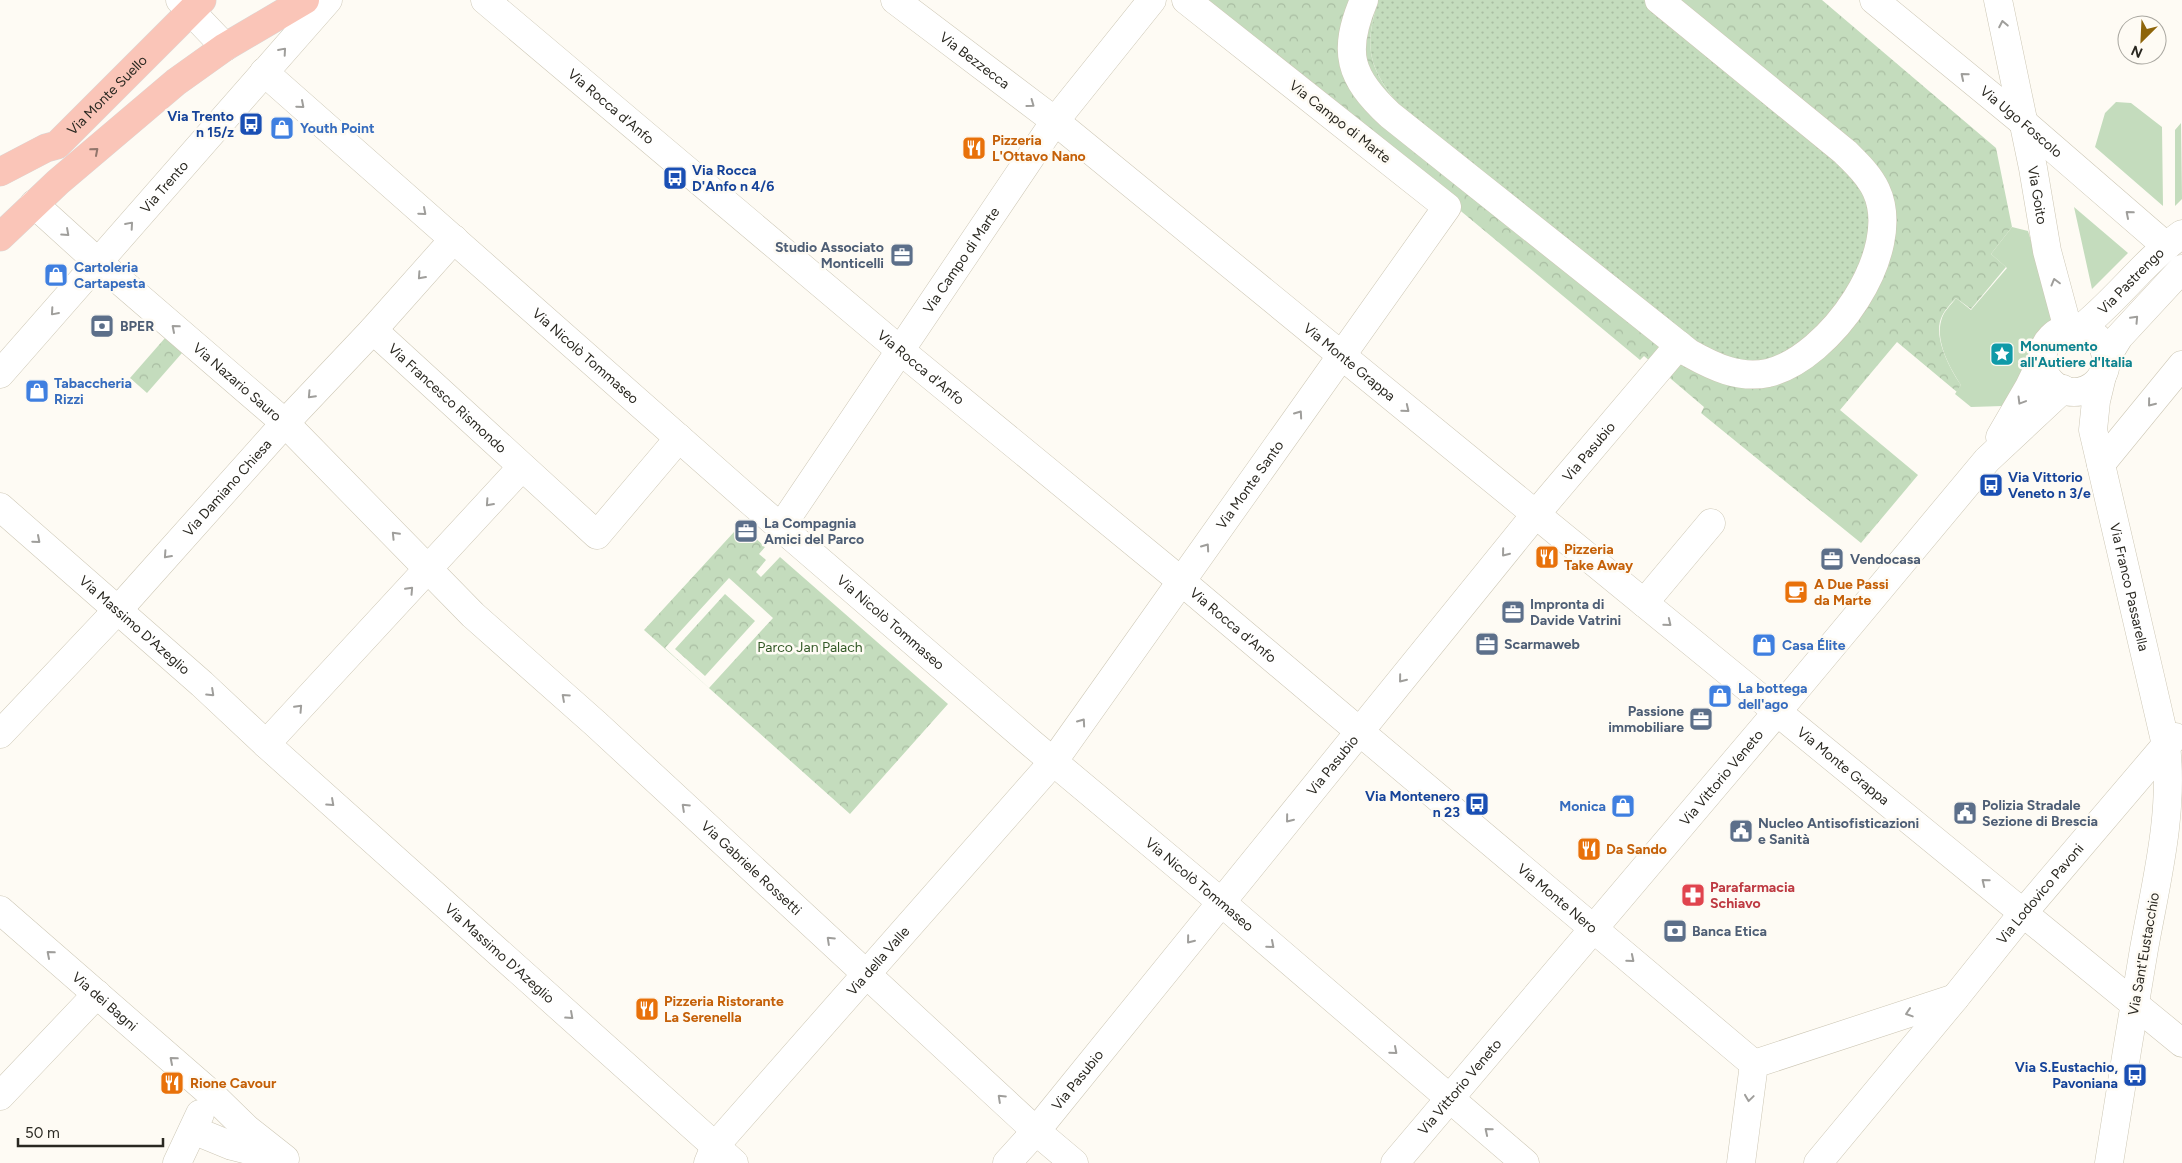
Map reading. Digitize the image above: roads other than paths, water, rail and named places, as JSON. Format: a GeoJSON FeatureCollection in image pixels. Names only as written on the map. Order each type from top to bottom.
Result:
{"type":"FeatureCollection","features":[{"type":"Feature","properties":{"kind":"main road"},"geometry":{"type":"LineString","coordinates":[[0,237],[58,182],[176,82],[225,47],[304,0]]}},
{"type":"Feature","properties":{"kind":"main road","name":"Via Monte Suello"},"geometry":{"type":"LineString","coordinates":[[0,172],[46,148],[57,145],[190,4]]}},
{"type":"Feature","properties":{"kind":"main road"},"geometry":{"type":"LineString","coordinates":[[34,204],[30,195],[38,175],[57,145]]}},
{"type":"Feature","properties":{"kind":"street","name":"Via Trento"},"geometry":{"type":"LineString","coordinates":[[0,374],[328,0]]}},
{"type":"Feature","properties":{"kind":"street","name":"Via Rocca d'Anfo"},"geometry":{"type":"LineString","coordinates":[[485,0],[901,351],[1181,581],[1360,732]]}},
{"type":"Feature","properties":{"kind":"street","name":"Via Bezzecca"},"geometry":{"type":"LineString","coordinates":[[894,0],[1055,121]]}},
{"type":"Feature","properties":{"kind":"street","name":"Via Campo di Marte"},"geometry":{"type":"LineString","coordinates":[[781,526],[1055,121],[1152,0]]}},
{"type":"Feature","properties":{"kind":"street","name":"Via Campo di Marte"},"geometry":{"type":"LineString","coordinates":[[1186,0],[1447,207]]}},
{"type":"Feature","properties":{"kind":"street"},"geometry":{"type":"LineString","coordinates":[[1364,0],[1356,22],[1351,53],[1355,70],[1364,86],[1374,100],[1390,115],[1679,345],[1720,369],[1748,374],[1769,372],[1805,354],[1838,323],[1854,302],[1868,280],[1876,257],[1881,235],[1882,213],[1876,190],[1863,169],[1673,4]]}},
{"type":"Feature","properties":{"kind":"street","name":"Via Ugo Foscolo"},"geometry":{"type":"LineString","coordinates":[[1874,0],[2024,123],[2174,240]]}},
{"type":"Feature","properties":{"kind":"street","name":"Via Goito"},"geometry":{"type":"LineString","coordinates":[[1998,0],[2024,123],[2047,251],[2074,329]]}},
{"type":"Feature","properties":{"kind":"street"},"geometry":{"type":"LineString","coordinates":[[190,4],[225,47]]}},
{"type":"Feature","properties":{"kind":"street","name":"Via Nicolò Tommaseo"},"geometry":{"type":"LineString","coordinates":[[264,72],[679,438],[1053,762],[1221,902],[1525,1163]]}},
{"type":"Feature","properties":{"kind":"street","name":"Via Monte Grappa"},"geometry":{"type":"LineString","coordinates":[[1055,121],[2182,1043]]}},
{"type":"Feature","properties":{"kind":"street","name":"Via Nazario Sauro"},"geometry":{"type":"LineString","coordinates":[[34,204],[98,262],[285,423],[429,570]]}},
{"type":"Feature","properties":{"kind":"street","name":"Via Monte Santo"},"geometry":{"type":"LineString","coordinates":[[1053,762],[1447,207]]}},
{"type":"Feature","properties":{"kind":"street","name":"Via Damiano Chiesa"},"geometry":{"type":"LineString","coordinates":[[0,734],[117,611],[285,423],[373,330],[454,239]]}},
{"type":"Feature","properties":{"kind":"street","name":"Via Pastrengo"},"geometry":{"type":"LineString","coordinates":[[2074,329],[2103,311],[2174,240]]}},
{"type":"Feature","properties":{"kind":"street","name":"Via Pastrengo"},"geometry":{"type":"LineString","coordinates":[[2104,367],[2119,337],[2182,269]]}},
{"type":"Feature","properties":{"kind":"street"},"geometry":{"type":"LineString","coordinates":[[2074,329],[2096,337],[2103,346],[2104,367],[2088,388],[2066,390],[2048,377],[2043,358],[2049,342],[2057,333],[2074,329]]}},
{"type":"Feature","properties":{"kind":"street","name":"Via Francesco Rismondo"},"geometry":{"type":"LineString","coordinates":[[373,330],[597,535],[679,438]]}},
{"type":"Feature","properties":{"kind":"street","name":"Via Pasubio"},"geometry":{"type":"LineString","coordinates":[[1007,1163],[1036,1131],[1535,515],[1679,345]]}},
{"type":"Feature","properties":{"kind":"street","name":"Via Vittorio Veneto"},"geometry":{"type":"LineString","coordinates":[[1987,460],[2029,387],[2043,358]]}},
{"type":"Feature","properties":{"kind":"street"},"geometry":{"type":"LineString","coordinates":[[2101,464],[2182,365]]}},
{"type":"Feature","properties":{"kind":"street","name":"Via Franco Passarella"},"geometry":{"type":"LineString","coordinates":[[2104,367],[2096,401],[2093,430],[2174,738]]}},
{"type":"Feature","properties":{"kind":"street","name":"Via Franco Passarella"},"geometry":{"type":"LineString","coordinates":[[2066,390],[2093,430]]}},
{"type":"Feature","properties":{"kind":"street","name":"Via Vittorio Veneto"},"geometry":{"type":"LineString","coordinates":[[1395,1163],[1777,712],[1987,460],[2066,390]]}},
{"type":"Feature","properties":{"kind":"street"},"geometry":{"type":"LineString","coordinates":[[266,744],[429,570],[522,467]]}},
{"type":"Feature","properties":{"kind":"street","name":"Via Massimo D'Azeglio"},"geometry":{"type":"LineString","coordinates":[[0,508],[202,684],[719,1157]]}},
{"type":"Feature","properties":{"kind":"street"},"geometry":{"type":"LineString","coordinates":[[1644,603],[1711,524]]}},
{"type":"Feature","properties":{"kind":"street","name":"Via Gabriele Rossetti"},"geometry":{"type":"LineString","coordinates":[[429,570],[473,615],[596,724],[1036,1131],[1074,1163]]}},
{"type":"Feature","properties":{"kind":"street","name":"Via Monte Nero"},"geometry":{"type":"LineString","coordinates":[[1360,732],[1754,1064]]}},
{"type":"Feature","properties":{"kind":"street","name":"Via Sant'Eustacchio"},"geometry":{"type":"LineString","coordinates":[[2108,1163],[2134,1004],[2170,866],[2168,800],[2169,774],[2174,738]]}},
{"type":"Feature","properties":{"kind":"street","name":"Via Lodovico Pavoni"},"geometry":{"type":"LineString","coordinates":[[1818,1163],[2023,913],[2174,738]]}},
{"type":"Feature","properties":{"kind":"street","name":"Via della Valle"},"geometry":{"type":"LineString","coordinates":[[719,1157],[866,973],[1053,762]]}},
{"type":"Feature","properties":{"kind":"street","name":"Via dei Bagni"},"geometry":{"type":"LineString","coordinates":[[0,910],[209,1092],[231,1146]]}},
{"type":"Feature","properties":{"kind":"street"},"geometry":{"type":"LineString","coordinates":[[0,1096],[97,994]]}},
{"type":"Feature","properties":{"kind":"street"},"geometry":{"type":"LineString","coordinates":[[1741,1163],[1754,1064],[1955,998]]}},
{"type":"Feature","properties":{"kind":"street"},"geometry":{"type":"LineString","coordinates":[[177,1163],[209,1092]]}},
{"type":"Feature","properties":{"kind":"street"},"geometry":{"type":"LineString","coordinates":[[192,1130],[231,1146],[291,1161]]}},
{"type":"Feature","properties":{"kind":"place","name":"Via Trento n 15/z"},"geometry":{"type":"Point","coordinates":[251,124]}},
{"type":"Feature","properties":{"kind":"place","name":"Youth Point"},"geometry":{"type":"Point","coordinates":[282,128]}},
{"type":"Feature","properties":{"kind":"place","name":"Pizzeria L'Ottavo Nano"},"geometry":{"type":"Point","coordinates":[974,148]}},
{"type":"Feature","properties":{"kind":"place","name":"Via Rocca D'Anfo n 4/6"},"geometry":{"type":"Point","coordinates":[675,178]}},
{"type":"Feature","properties":{"kind":"place","name":"Studio Associato Monticelli"},"geometry":{"type":"Point","coordinates":[902,255]}},
{"type":"Feature","properties":{"kind":"place","name":"Cartoleria Cartapesta"},"geometry":{"type":"Point","coordinates":[56,275]}},
{"type":"Feature","properties":{"kind":"place","name":"BPER"},"geometry":{"type":"Point","coordinates":[102,326]}},
{"type":"Feature","properties":{"kind":"place","name":"Monumento all'Autiere d'Italia"},"geometry":{"type":"Point","coordinates":[2002,354]}},
{"type":"Feature","properties":{"kind":"place","name":"Tabaccheria Rizzi"},"geometry":{"type":"Point","coordinates":[37,391]}},
{"type":"Feature","properties":{"kind":"place","name":"Via Vittorio Veneto n 3/e"},"geometry":{"type":"Point","coordinates":[1991,485]}},
{"type":"Feature","properties":{"kind":"place","name":"La Compagnia Amici del Parco"},"geometry":{"type":"Point","coordinates":[746,531]}},
{"type":"Feature","properties":{"kind":"place","name":"Pizzeria Take Away"},"geometry":{"type":"Point","coordinates":[1547,557]}},
{"type":"Feature","properties":{"kind":"place","name":"Vendocasa"},"geometry":{"type":"Point","coordinates":[1832,559]}},
{"type":"Feature","properties":{"kind":"place","name":"A Due Passi da Marte"},"geometry":{"type":"Point","coordinates":[1796,592]}},
{"type":"Feature","properties":{"kind":"place","name":"Impronta di Davide Vatrini"},"geometry":{"type":"Point","coordinates":[1513,612]}},
{"type":"Feature","properties":{"kind":"place","name":"Scarmaweb"},"geometry":{"type":"Point","coordinates":[1487,644]}},
{"type":"Feature","properties":{"kind":"place","name":"Casa Élite"},"geometry":{"type":"Point","coordinates":[1764,645]}},
{"type":"Feature","properties":{"kind":"place","name":"La bottega dell'ago"},"geometry":{"type":"Point","coordinates":[1720,696]}},
{"type":"Feature","properties":{"kind":"place","name":"Passione immobiliare"},"geometry":{"type":"Point","coordinates":[1701,719]}},
{"type":"Feature","properties":{"kind":"place","name":"Via Montenero n 23"},"geometry":{"type":"Point","coordinates":[1477,804]}},
{"type":"Feature","properties":{"kind":"place","name":"Monica"},"geometry":{"type":"Point","coordinates":[1623,806]}},
{"type":"Feature","properties":{"kind":"place","name":"Polizia Stradale Sezione di Brescia"},"geometry":{"type":"Point","coordinates":[1965,813]}},
{"type":"Feature","properties":{"kind":"place","name":"Nucleo Antisofisticazioni e Sanità"},"geometry":{"type":"Point","coordinates":[1741,831]}},
{"type":"Feature","properties":{"kind":"place","name":"Da Sando"},"geometry":{"type":"Point","coordinates":[1589,849]}},
{"type":"Feature","properties":{"kind":"place","name":"Parafarmacia Schiavo"},"geometry":{"type":"Point","coordinates":[1693,895]}},
{"type":"Feature","properties":{"kind":"place","name":"Banca Etica"},"geometry":{"type":"Point","coordinates":[1675,931]}},
{"type":"Feature","properties":{"kind":"place","name":"Pizzeria Ristorante La Serenella"},"geometry":{"type":"Point","coordinates":[647,1009]}},
{"type":"Feature","properties":{"kind":"place","name":"Via S.Eustachio, Pavoniana"},"geometry":{"type":"Point","coordinates":[2135,1075]}},
{"type":"Feature","properties":{"kind":"place","name":"Rione Cavour"},"geometry":{"type":"Point","coordinates":[172,1083]}},
{"type":"Feature","properties":{"kind":"park label","name":"Parco Jan Palach"},"geometry":{"type":"Point","coordinates":[810,647]}}]}
